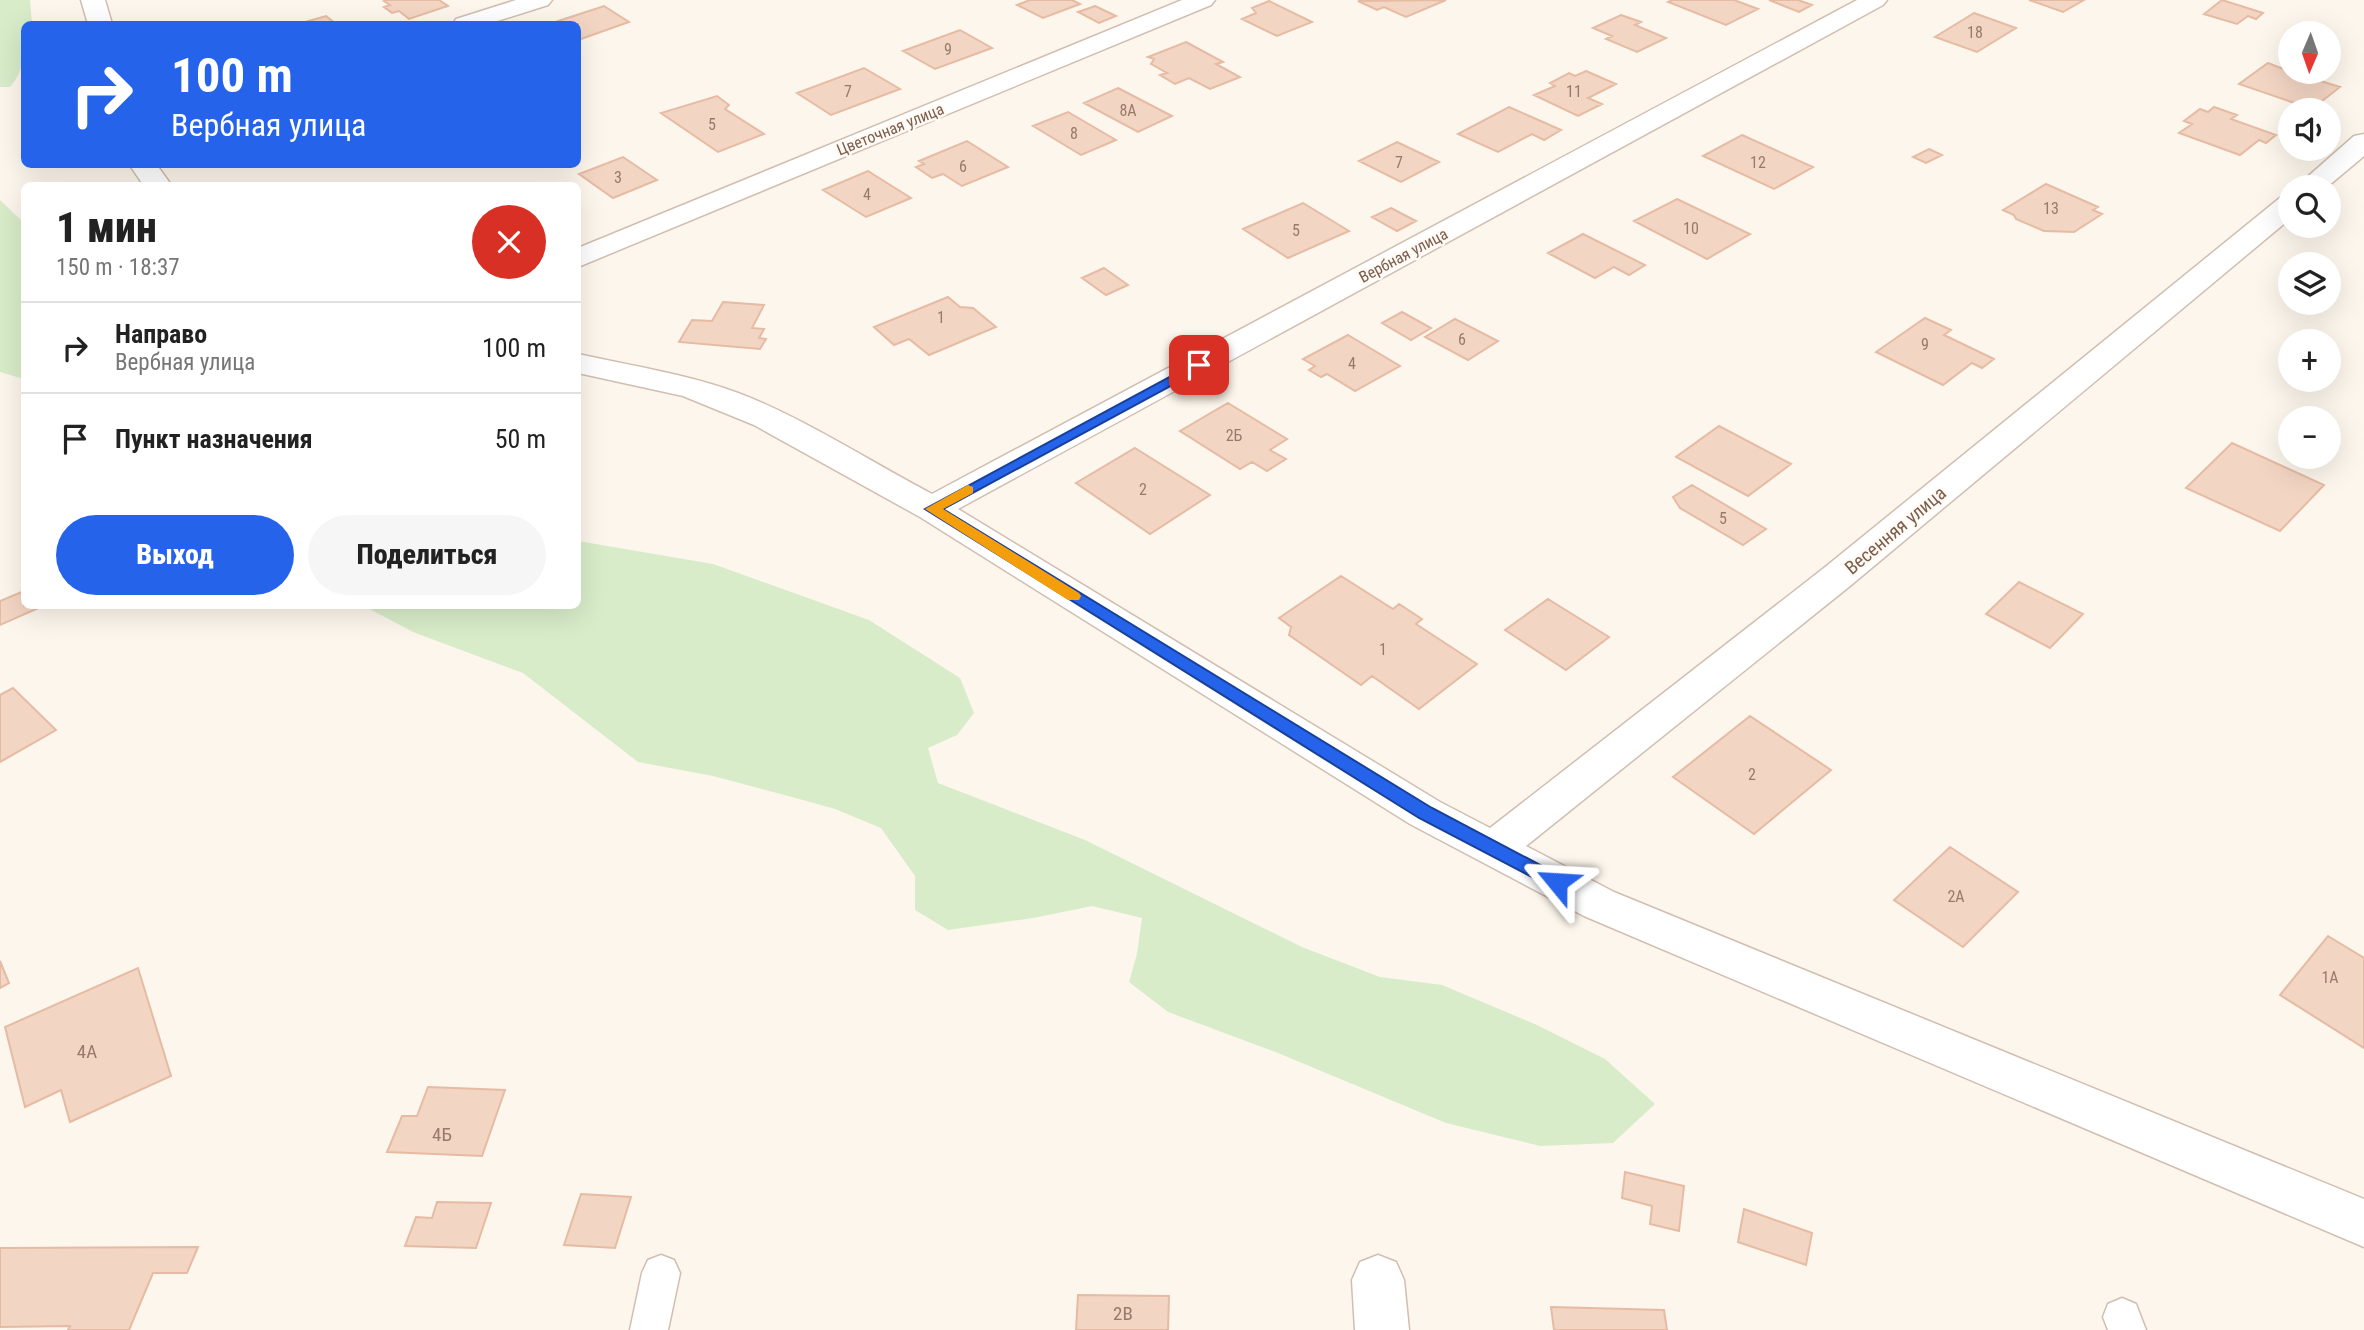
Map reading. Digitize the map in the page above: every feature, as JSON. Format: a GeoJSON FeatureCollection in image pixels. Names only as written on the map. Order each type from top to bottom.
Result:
{"type":"FeatureCollection","features":[{"type":"Feature","properties":{"kind":"street"},"geometry":{"type":"LineString","coordinates":[[93,0],[99,21]]}},
{"type":"Feature","properties":{"kind":"street"},"geometry":{"type":"LineString","coordinates":[[474,21],[540,0]]}},
{"type":"Feature","properties":{"kind":"street","name":"Цветочная улица"},"geometry":{"type":"LineString","coordinates":[[581,257],[1203,0]]}},
{"type":"Feature","properties":{"kind":"street","name":"Вербная улица"},"geometry":{"type":"LineString","coordinates":[[932,509],[1875,0]]}},
{"type":"Feature","properties":{"kind":"street"},"geometry":{"type":"LineString","coordinates":[[2324,175],[2364,142]]}},
{"type":"Feature","properties":{"kind":"street","name":"Весенняя улица"},"geometry":{"type":"LineString","coordinates":[[1493,849],[1837,578],[2278,214]]}},
{"type":"Feature","properties":{"kind":"street"},"geometry":{"type":"LineString","coordinates":[[581,365],[691,388],[766,418],[932,509],[1426,813],[1599,904],[2364,1223]]}},
{"type":"Feature","properties":{"kind":"street"},"geometry":{"type":"LineString","coordinates":[[1378,1280],[1382,1330]]}},
{"type":"Feature","properties":{"kind":"lane"},"geometry":{"type":"LineString","coordinates":[[649,1330],[661,1273]]}},
{"type":"Feature","properties":{"kind":"green space"},"geometry":{"type":"Polygon","coordinates":[[[0,0],[30,0],[32,21],[21,21],[21,68],[10,87],[0,87],[0,0]]]}},
{"type":"Feature","properties":{"kind":"green space"},"geometry":{"type":"Polygon","coordinates":[[[0,200],[21,220],[21,378],[0,372],[0,200]]]}},
{"type":"Feature","properties":{"kind":"green space"},"geometry":{"type":"Polygon","coordinates":[[[581,542],[713,564],[869,620],[960,678],[974,713],[957,735],[928,748],[938,783],[1085,840],[1302,947],[1380,977],[1442,985],[1537,1025],[1605,1059],[1655,1104],[1613,1143],[1540,1146],[1446,1123],[1278,1053],[1168,1012],[1129,982],[1137,954],[1142,918],[1092,906],[1033,918],[948,930],[915,910],[915,876],[881,828],[835,809],[792,797],[713,776],[638,762],[523,673],[413,632],[370,609],[581,609],[581,542]]]}},
{"type":"Feature","properties":{"kind":"building"},"geometry":{"type":"Polygon","coordinates":[[[387,0],[439,0],[448,6],[409,19],[399,11],[392,13],[384,7],[390,5],[384,1],[387,0]]]}},
{"type":"Feature","properties":{"kind":"building"},"geometry":{"type":"Polygon","coordinates":[[[1030,0],[1072,0],[1080,4],[1043,18],[1017,5],[1030,0]]]}},
{"type":"Feature","properties":{"kind":"building"},"geometry":{"type":"Polygon","coordinates":[[[1446,0],[1406,17],[1384,7],[1377,10],[1358,1],[1446,0]]]}},
{"type":"Feature","properties":{"kind":"building"},"geometry":{"type":"Polygon","coordinates":[[[1734,0],[1758,9],[1726,25],[1668,2],[1734,0]]]}},
{"type":"Feature","properties":{"kind":"building"},"geometry":{"type":"Polygon","coordinates":[[[1769,0],[1798,0],[1812,5],[1799,12],[1769,0]]]}},
{"type":"Feature","properties":{"kind":"building"},"geometry":{"type":"Polygon","coordinates":[[[2029,0],[2084,0],[2063,12],[2029,0]]]}},
{"type":"Feature","properties":{"kind":"building"},"geometry":{"type":"Polygon","coordinates":[[[2222,0],[2263,13],[2256,19],[2248,16],[2237,24],[2204,14],[2222,0]]]}},
{"type":"Feature","properties":{"kind":"building"},"geometry":{"type":"Polygon","coordinates":[[[1269,1],[1312,22],[1277,36],[1242,19],[1256,13],[1252,8],[1269,1]]]}},
{"type":"Feature","properties":{"kind":"building"},"geometry":{"type":"Polygon","coordinates":[[[604,6],[629,22],[581,39],[581,21],[558,21],[604,6]]]}},
{"type":"Feature","properties":{"kind":"building"},"geometry":{"type":"Polygon","coordinates":[[[1095,6],[1116,16],[1099,23],[1078,12],[1095,6]]]}},
{"type":"Feature","properties":{"kind":"building"},"geometry":{"type":"Polygon","coordinates":[[[1974,13],[2016,28],[1977,52],[1935,37],[1974,13]]]}},
{"type":"Feature","properties":{"kind":"building"},"geometry":{"type":"Polygon","coordinates":[[[1621,15],[1641,22],[1635,25],[1666,38],[1637,52],[1606,39],[1612,36],[1593,28],[1621,15]]]}},
{"type":"Feature","properties":{"kind":"building"},"geometry":{"type":"Polygon","coordinates":[[[326,16],[332,21],[308,21],[326,16]]]}},
{"type":"Feature","properties":{"kind":"building"},"geometry":{"type":"Polygon","coordinates":[[[960,30],[992,48],[935,69],[903,51],[960,30]]]}},
{"type":"Feature","properties":{"kind":"building"},"geometry":{"type":"Polygon","coordinates":[[[1186,42],[1223,62],[1216,64],[1240,77],[1210,89],[1189,78],[1175,84],[1160,75],[1167,73],[1151,64],[1154,59],[1148,57],[1186,42]]]}},
{"type":"Feature","properties":{"kind":"building"},"geometry":{"type":"Polygon","coordinates":[[[2268,63],[2278,67],[2278,84],[2330,84],[2340,87],[2326,98],[2280,98],[2239,84],[2268,63]]]}},
{"type":"Feature","properties":{"kind":"building"},"geometry":{"type":"Polygon","coordinates":[[[864,68],[900,89],[831,115],[797,93],[864,68]]]}},
{"type":"Feature","properties":{"kind":"building"},"geometry":{"type":"Polygon","coordinates":[[[1586,71],[1616,84],[1588,98],[1602,104],[1578,116],[1534,95],[1555,86],[1550,83],[1569,73],[1575,76],[1586,71]]]}},
{"type":"Feature","properties":{"kind":"building"},"geometry":{"type":"Polygon","coordinates":[[[1118,88],[1172,116],[1138,132],[1084,103],[1118,88]]]}},
{"type":"Feature","properties":{"kind":"building"},"geometry":{"type":"Polygon","coordinates":[[[717,96],[729,105],[725,109],[764,134],[718,152],[661,113],[717,96]]]}},
{"type":"Feature","properties":{"kind":"building"},"geometry":{"type":"Polygon","coordinates":[[[1509,107],[1561,130],[1544,140],[1532,134],[1498,152],[1458,134],[1509,107]]]}},
{"type":"Feature","properties":{"kind":"building"},"geometry":{"type":"Polygon","coordinates":[[[2214,107],[2237,115],[2231,119],[2276,135],[2266,143],[2259,140],[2240,155],[2179,133],[2192,124],[2184,121],[2200,109],[2208,112],[2214,107]]]}},
{"type":"Feature","properties":{"kind":"building"},"geometry":{"type":"Polygon","coordinates":[[[1068,112],[1116,140],[1081,155],[1033,126],[1068,112]]]}},
{"type":"Feature","properties":{"kind":"building"},"geometry":{"type":"Polygon","coordinates":[[[1742,135],[1813,167],[1774,189],[1703,156],[1742,135]]]}},
{"type":"Feature","properties":{"kind":"building"},"geometry":{"type":"Polygon","coordinates":[[[967,141],[1008,167],[962,186],[943,174],[932,178],[916,167],[924,164],[919,161],[967,141]]]}},
{"type":"Feature","properties":{"kind":"building"},"geometry":{"type":"Polygon","coordinates":[[[1397,142],[1439,162],[1401,182],[1359,161],[1397,142]]]}},
{"type":"Feature","properties":{"kind":"building"},"geometry":{"type":"Polygon","coordinates":[[[1929,149],[1942,155],[1926,163],[1913,157],[1929,149]]]}},
{"type":"Feature","properties":{"kind":"building"},"geometry":{"type":"Polygon","coordinates":[[[623,157],[657,180],[613,198],[579,174],[623,157]]]}},
{"type":"Feature","properties":{"kind":"building"},"geometry":{"type":"Polygon","coordinates":[[[868,171],[911,198],[866,217],[823,190],[868,171]]]}},
{"type":"Feature","properties":{"kind":"building"},"geometry":{"type":"Polygon","coordinates":[[[2046,184],[2098,207],[2093,210],[2102,214],[2074,232],[2044,231],[2003,210],[2046,184]]]}},
{"type":"Feature","properties":{"kind":"building"},"geometry":{"type":"Polygon","coordinates":[[[1677,199],[1750,234],[1707,259],[1634,221],[1677,199]]]}},
{"type":"Feature","properties":{"kind":"building"},"geometry":{"type":"Polygon","coordinates":[[[1303,203],[1349,231],[1288,258],[1243,229],[1303,203]]]}},
{"type":"Feature","properties":{"kind":"building"},"geometry":{"type":"Polygon","coordinates":[[[1391,208],[1416,221],[1397,231],[1372,217],[1391,208]]]}},
{"type":"Feature","properties":{"kind":"building"},"geometry":{"type":"Polygon","coordinates":[[[1583,234],[1645,265],[1629,275],[1614,267],[1595,278],[1548,253],[1583,234]]]}},
{"type":"Feature","properties":{"kind":"building"},"geometry":{"type":"Polygon","coordinates":[[[1104,268],[1128,285],[1106,295],[1082,278],[1104,268]]]}},
{"type":"Feature","properties":{"kind":"building"},"geometry":{"type":"Polygon","coordinates":[[[948,297],[960,307],[973,308],[996,327],[929,355],[909,339],[894,345],[874,327],[948,297]]]}},
{"type":"Feature","properties":{"kind":"building"},"geometry":{"type":"Polygon","coordinates":[[[723,302],[764,305],[752,328],[764,329],[759,338],[766,339],[760,349],[679,342],[692,320],[712,321],[723,302]]]}},
{"type":"Feature","properties":{"kind":"building"},"geometry":{"type":"Polygon","coordinates":[[[1402,312],[1431,328],[1411,340],[1382,323],[1402,312]]]}},
{"type":"Feature","properties":{"kind":"building"},"geometry":{"type":"Polygon","coordinates":[[[1925,318],[1951,330],[1944,335],[1994,359],[1982,368],[1972,363],[1943,385],[1876,352],[1925,318]]]}},
{"type":"Feature","properties":{"kind":"building"},"geometry":{"type":"Polygon","coordinates":[[[1455,319],[1498,341],[1468,360],[1425,337],[1455,319]]]}},
{"type":"Feature","properties":{"kind":"building"},"geometry":{"type":"Polygon","coordinates":[[[1348,335],[1400,366],[1355,391],[1327,374],[1321,377],[1309,370],[1315,366],[1303,359],[1348,335]]]}},
{"type":"Feature","properties":{"kind":"building"},"geometry":{"type":"Polygon","coordinates":[[[1228,403],[1287,439],[1270,450],[1286,459],[1267,471],[1252,462],[1240,469],[1180,431],[1228,403]]]}},
{"type":"Feature","properties":{"kind":"building"},"geometry":{"type":"Polygon","coordinates":[[[1719,426],[1791,464],[1748,496],[1676,457],[1719,426]]]}},
{"type":"Feature","properties":{"kind":"building"},"geometry":{"type":"Polygon","coordinates":[[[2232,443],[2278,464],[2278,469],[2289,469],[2324,485],[2280,531],[2186,488],[2232,443]]]}},
{"type":"Feature","properties":{"kind":"building"},"geometry":{"type":"Polygon","coordinates":[[[1135,448],[1210,495],[1150,534],[1076,483],[1135,448]]]}},
{"type":"Feature","properties":{"kind":"building"},"geometry":{"type":"Polygon","coordinates":[[[1692,485],[1766,529],[1743,545],[1680,508],[1673,497],[1692,485]]]}},
{"type":"Feature","properties":{"kind":"building"},"geometry":{"type":"Polygon","coordinates":[[[1341,576],[1393,609],[1399,604],[1422,619],[1416,624],[1477,664],[1419,709],[1372,676],[1361,685],[1289,635],[1291,627],[1279,618],[1341,576]]]}},
{"type":"Feature","properties":{"kind":"building"},"geometry":{"type":"Polygon","coordinates":[[[2019,582],[2083,614],[2050,648],[1986,614],[2019,582]]]}},
{"type":"Feature","properties":{"kind":"building"},"geometry":{"type":"Polygon","coordinates":[[[21,592],[21,609],[36,609],[0,625],[0,601],[21,592]]]}},
{"type":"Feature","properties":{"kind":"building"},"geometry":{"type":"Polygon","coordinates":[[[1548,599],[1609,637],[1566,670],[1505,630],[1548,599]]]}},
{"type":"Feature","properties":{"kind":"building"},"geometry":{"type":"Polygon","coordinates":[[[13,688],[56,730],[0,762],[0,695],[13,688]]]}},
{"type":"Feature","properties":{"kind":"building"},"geometry":{"type":"Polygon","coordinates":[[[1750,716],[1831,770],[1754,834],[1673,777],[1750,716]]]}},
{"type":"Feature","properties":{"kind":"building"},"geometry":{"type":"Polygon","coordinates":[[[1950,847],[2018,892],[1963,947],[1894,900],[1950,847]]]}},
{"type":"Feature","properties":{"kind":"building"},"geometry":{"type":"Polygon","coordinates":[[[2328,936],[2364,958],[2364,1048],[2280,995],[2328,936]]]}},
{"type":"Feature","properties":{"kind":"building"},"geometry":{"type":"Polygon","coordinates":[[[0,961],[9,983],[0,988],[0,961]]]}},
{"type":"Feature","properties":{"kind":"building"},"geometry":{"type":"Polygon","coordinates":[[[138,968],[171,1076],[70,1122],[61,1090],[25,1107],[5,1027],[138,968]]]}},
{"type":"Feature","properties":{"kind":"building"},"geometry":{"type":"Polygon","coordinates":[[[428,1087],[505,1090],[482,1156],[387,1152],[402,1116],[417,1116],[428,1087]]]}},
{"type":"Feature","properties":{"kind":"building"},"geometry":{"type":"Polygon","coordinates":[[[1625,1172],[1684,1186],[1679,1231],[1650,1224],[1652,1206],[1622,1198],[1625,1172]]]}},
{"type":"Feature","properties":{"kind":"building"},"geometry":{"type":"Polygon","coordinates":[[[581,1194],[631,1197],[615,1248],[564,1245],[581,1194]]]}},
{"type":"Feature","properties":{"kind":"building"},"geometry":{"type":"Polygon","coordinates":[[[437,1202],[491,1203],[476,1248],[405,1246],[416,1217],[432,1218],[437,1202]]]}},
{"type":"Feature","properties":{"kind":"building"},"geometry":{"type":"Polygon","coordinates":[[[1744,1209],[1812,1233],[1806,1265],[1738,1242],[1744,1209]]]}},
{"type":"Feature","properties":{"kind":"building"},"geometry":{"type":"Polygon","coordinates":[[[198,1247],[187,1273],[153,1273],[129,1330],[68,1330],[70,1326],[0,1327],[0,1248],[198,1247]]]}},
{"type":"Feature","properties":{"kind":"building"},"geometry":{"type":"Polygon","coordinates":[[[1078,1295],[1169,1296],[1168,1330],[1076,1330],[1078,1295]]]}},
{"type":"Feature","properties":{"kind":"building"},"geometry":{"type":"Polygon","coordinates":[[[1551,1307],[1664,1310],[1667,1330],[1554,1330],[1551,1307]]]}},
{"type":"Feature","properties":{"kind":"slow traffic"},"geometry":{"type":"LineString","coordinates":[[968,490],[932,509],[1073,596]]}},
{"type":"Feature","properties":{"kind":"route"},"geometry":{"type":"LineString","coordinates":[[1199,365],[932,509],[1426,813],[1557,882]]}}]}
